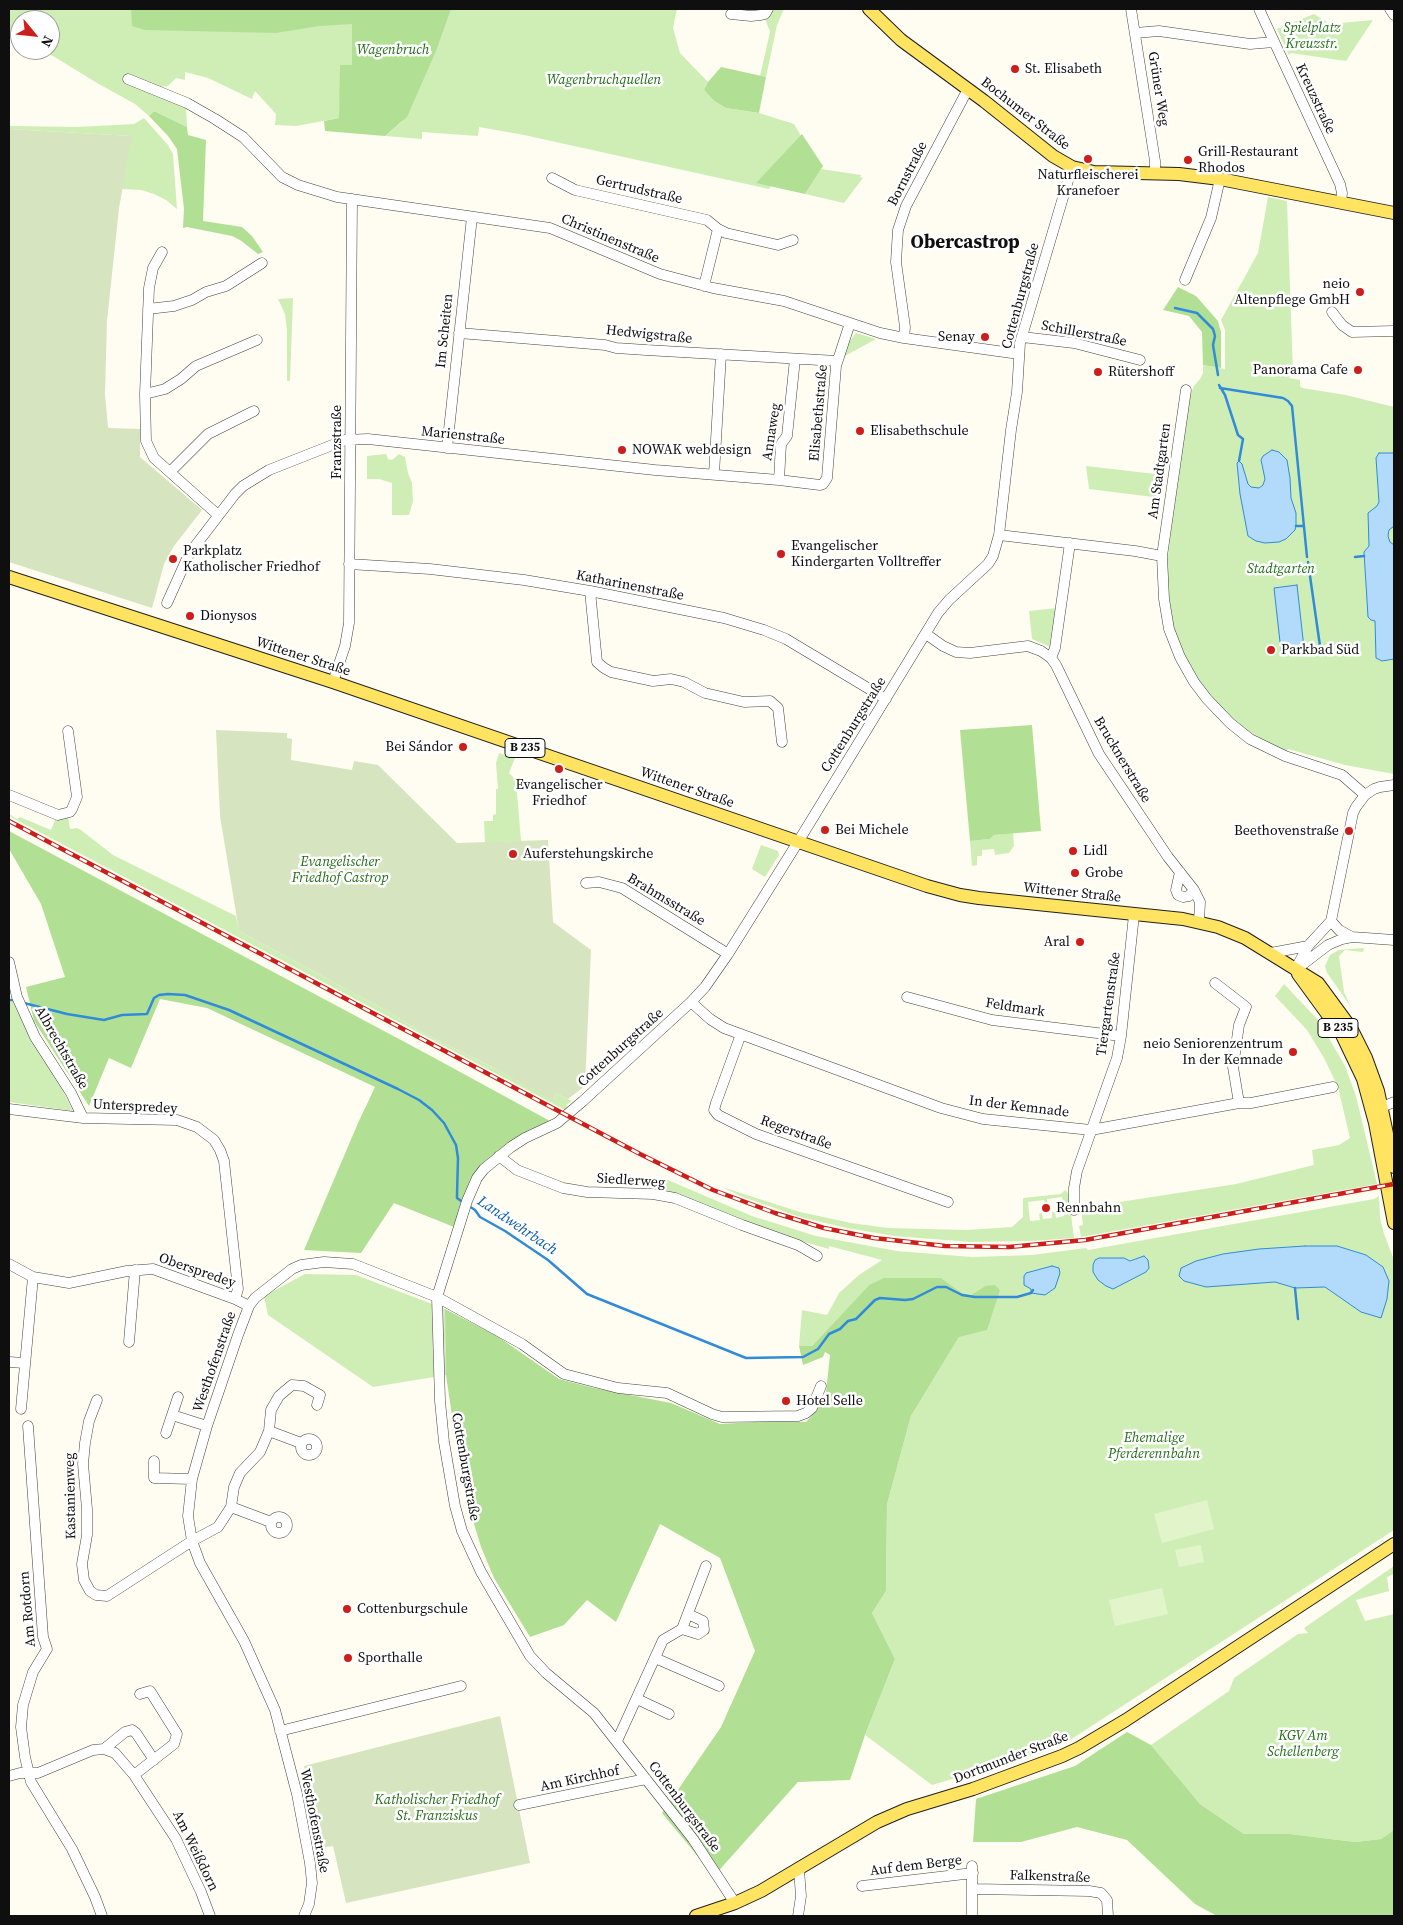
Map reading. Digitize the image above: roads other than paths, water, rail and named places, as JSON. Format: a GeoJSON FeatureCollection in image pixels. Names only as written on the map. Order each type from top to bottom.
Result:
{"type":"FeatureCollection","features":[{"type":"Feature","properties":{"kind":"main road","name":"Bochumer Straße"},"geometry":{"type":"LineString","coordinates":[[869,9],[895,35],[968,89],[1053,156],[1072,167],[1094,172],[1155,173],[1220,179],[1394,213]]}},
{"type":"Feature","properties":{"kind":"main road","name":"Wittener Straße"},"geometry":{"type":"LineString","coordinates":[[9,577],[334,682],[877,870],[960,895],[1199,922],[1245,938],[1271,952],[1295,970]]}},
{"type":"Feature","properties":{"kind":"main road","name":"B 235"},"geometry":{"type":"LineString","coordinates":[[1295,970],[1318,983],[1351,1028],[1388,1104],[1394,1167]]}},
{"type":"Feature","properties":{"kind":"main road","name":"B 235"},"geometry":{"type":"LineString","coordinates":[[1295,970],[1341,1033],[1363,1079],[1375,1123],[1394,1223]]}},
{"type":"Feature","properties":{"kind":"main road","name":"Dortmunder Straße"},"geometry":{"type":"LineString","coordinates":[[696,1916],[735,1903],[761,1891],[877,1822],[907,1809],[973,1789],[1062,1756],[1078,1748],[1126,1720],[1394,1544]]}},
{"type":"Feature","properties":{"kind":"street"},"geometry":{"type":"LineString","coordinates":[[731,14],[761,15],[765,14],[768,9]]}},
{"type":"Feature","properties":{"kind":"street","name":"Grüner Weg"},"geometry":{"type":"LineString","coordinates":[[1131,9],[1155,161],[1155,173]]}},
{"type":"Feature","properties":{"kind":"street","name":"Kreuzstraße"},"geometry":{"type":"LineString","coordinates":[[1259,9],[1340,184],[1341,202]]}},
{"type":"Feature","properties":{"kind":"street"},"geometry":{"type":"LineString","coordinates":[[1390,9],[1394,15]]}},
{"type":"Feature","properties":{"kind":"street"},"geometry":{"type":"LineString","coordinates":[[1135,33],[1158,31],[1250,44],[1274,42]]}},
{"type":"Feature","properties":{"kind":"street","name":"Christinenstraße"},"geometry":{"type":"LineString","coordinates":[[128,79],[187,103],[215,119],[243,137],[279,174],[292,183],[337,197],[557,230],[654,272],[704,286],[784,301],[880,333],[1019,354]]}},
{"type":"Feature","properties":{"kind":"street","name":"Bornstraße"},"geometry":{"type":"LineString","coordinates":[[904,338],[905,327],[896,262],[898,230],[906,206],[968,89]]}},
{"type":"Feature","properties":{"kind":"street","name":"Cottenburgstraße"},"geometry":{"type":"LineString","coordinates":[[735,1903],[693,1839],[594,1712],[546,1674],[530,1656],[480,1572],[462,1531],[455,1506],[444,1442],[440,1401],[437,1297],[466,1205],[477,1178],[499,1156],[525,1138],[557,1123],[692,1002],[728,954],[938,613],[991,560],[999,535],[1022,337],[1072,167]]}},
{"type":"Feature","properties":{"kind":"street","name":"Gertrudstraße"},"geometry":{"type":"LineString","coordinates":[[552,178],[575,190],[707,220],[726,233],[778,245],[793,240]]}},
{"type":"Feature","properties":{"kind":"street"},"geometry":{"type":"LineString","coordinates":[[1185,280],[1211,218],[1220,179]]}},
{"type":"Feature","properties":{"kind":"street","name":"Franzstraße"},"geometry":{"type":"LineString","coordinates":[[334,682],[345,646],[349,623],[352,199]]}},
{"type":"Feature","properties":{"kind":"street","name":"Im Scheiten"},"geometry":{"type":"LineString","coordinates":[[447,448],[472,217]]}},
{"type":"Feature","properties":{"kind":"street"},"geometry":{"type":"LineString","coordinates":[[704,286],[718,229]]}},
{"type":"Feature","properties":{"kind":"street"},"geometry":{"type":"LineString","coordinates":[[162,252],[153,268],[149,288],[145,394],[146,441],[154,458],[218,515]]}},
{"type":"Feature","properties":{"kind":"street"},"geometry":{"type":"LineString","coordinates":[[148,308],[174,306],[192,300],[206,292],[226,286],[262,263]]}},
{"type":"Feature","properties":{"kind":"street"},"geometry":{"type":"LineString","coordinates":[[1332,312],[1342,325],[1352,332],[1394,332]]}},
{"type":"Feature","properties":{"kind":"street","name":"Elisabethstraße"},"geometry":{"type":"LineString","coordinates":[[827,478],[837,361],[850,324]]}},
{"type":"Feature","properties":{"kind":"street","name":"Hedwigstraße"},"geometry":{"type":"LineString","coordinates":[[459,333],[605,344],[616,348],[837,361]]}},
{"type":"Feature","properties":{"kind":"street","name":"Schillerstraße"},"geometry":{"type":"LineString","coordinates":[[1022,337],[1074,343],[1140,360]]}},
{"type":"Feature","properties":{"kind":"street"},"geometry":{"type":"LineString","coordinates":[[145,394],[165,389],[181,379],[196,366],[232,349],[257,340]]}},
{"type":"Feature","properties":{"kind":"street"},"geometry":{"type":"LineString","coordinates":[[714,474],[721,354]]}},
{"type":"Feature","properties":{"kind":"street","name":"Annaweg"},"geometry":{"type":"LineString","coordinates":[[779,480],[781,444],[787,436],[795,359]]}},
{"type":"Feature","properties":{"kind":"street","name":"Am Stadtgarten"},"geometry":{"type":"LineString","coordinates":[[1186,390],[1162,556],[1164,600],[1169,628],[1180,657],[1194,682],[1207,699],[1230,723],[1250,739],[1285,756],[1342,775],[1365,795]]}},
{"type":"Feature","properties":{"kind":"street"},"geometry":{"type":"LineString","coordinates":[[170,472],[208,434],[254,411]]}},
{"type":"Feature","properties":{"kind":"street","name":"Marienstraße"},"geometry":{"type":"LineString","coordinates":[[167,602],[189,554],[235,494],[262,474],[337,442],[368,439],[655,470],[820,485],[826,482],[827,478]]}},
{"type":"Feature","properties":{"kind":"street"},"geometry":{"type":"LineString","coordinates":[[999,535],[1135,550],[1162,556]]}},
{"type":"Feature","properties":{"kind":"street"},"geometry":{"type":"LineString","coordinates":[[926,634],[943,646],[956,652],[1028,646],[1041,651],[1051,658],[1055,648],[1070,543]]}},
{"type":"Feature","properties":{"kind":"street","name":"Katharinenstraße"},"geometry":{"type":"LineString","coordinates":[[349,564],[430,569],[524,580],[590,591],[724,618],[786,639],[886,699]]}},
{"type":"Feature","properties":{"kind":"street"},"geometry":{"type":"LineString","coordinates":[[590,591],[598,662],[604,668],[610,672],[654,681],[671,679],[684,682],[705,692],[744,702],[770,701],[778,708],[782,742]]}},
{"type":"Feature","properties":{"kind":"street","name":"Brucknerstraße"},"geometry":{"type":"LineString","coordinates":[[1051,658],[1096,749],[1118,784],[1194,890],[1200,902],[1199,922]]}},
{"type":"Feature","properties":{"kind":"street"},"geometry":{"type":"LineString","coordinates":[[9,795],[58,815],[70,812],[77,797],[68,731]]}},
{"type":"Feature","properties":{"kind":"street"},"geometry":{"type":"LineString","coordinates":[[1295,970],[1308,946],[1330,920],[1353,813],[1365,795],[1380,787],[1394,785]]}},
{"type":"Feature","properties":{"kind":"street"},"geometry":{"type":"LineString","coordinates":[[1180,872],[1176,890],[1178,895],[1183,898],[1189,896],[1194,890]]}},
{"type":"Feature","properties":{"kind":"street","name":"Brahmsstraße"},"geometry":{"type":"LineString","coordinates":[[586,883],[599,882],[622,888],[728,954]]}},
{"type":"Feature","properties":{"kind":"street","name":"Tiergartenstraße"},"geometry":{"type":"LineString","coordinates":[[1074,1210],[1074,1188],[1091,1130],[1117,1058],[1134,915]]}},
{"type":"Feature","properties":{"kind":"street"},"geometry":{"type":"LineString","coordinates":[[1330,920],[1339,930],[1352,937]]}},
{"type":"Feature","properties":{"kind":"street"},"geometry":{"type":"LineString","coordinates":[[1295,970],[1328,945],[1352,937],[1394,940]]}},
{"type":"Feature","properties":{"kind":"street"},"geometry":{"type":"LineString","coordinates":[[1271,952],[1308,946]]}},
{"type":"Feature","properties":{"kind":"street","name":"Albrechtstraße"},"geometry":{"type":"LineString","coordinates":[[9,962],[17,997],[35,1038],[71,1093],[83,1118]]}},
{"type":"Feature","properties":{"kind":"street"},"geometry":{"type":"LineString","coordinates":[[1216,983],[1246,1006],[1239,1025],[1233,1067],[1239,1103]]}},
{"type":"Feature","properties":{"kind":"street","name":"Feldmark"},"geometry":{"type":"LineString","coordinates":[[907,997],[992,1020],[1121,1036]]}},
{"type":"Feature","properties":{"kind":"street","name":"In der Kemnade"},"geometry":{"type":"LineString","coordinates":[[692,1002],[716,1024],[941,1108],[983,1119],[1091,1130],[1333,1087]]}},
{"type":"Feature","properties":{"kind":"street","name":"Regerstraße"},"geometry":{"type":"LineString","coordinates":[[741,1034],[714,1110],[718,1115],[756,1134],[948,1202]]}},
{"type":"Feature","properties":{"kind":"street","name":"Unterspredey"},"geometry":{"type":"LineString","coordinates":[[9,1109],[83,1118],[177,1120],[196,1127],[214,1140],[224,1161],[238,1289],[236,1299]]}},
{"type":"Feature","properties":{"kind":"street","name":"Siedlerweg"},"geometry":{"type":"LineString","coordinates":[[499,1156],[517,1170],[563,1188],[587,1192],[652,1194],[676,1198],[798,1245],[817,1256]]}},
{"type":"Feature","properties":{"kind":"street","name":"Westhofenstraße"},"geometry":{"type":"LineString","coordinates":[[304,1916],[309,1904],[312,1884],[310,1863],[297,1794],[275,1710],[254,1662],[200,1563],[192,1541],[188,1516],[192,1479],[207,1426],[249,1306],[266,1288],[292,1269],[301,1266],[324,1262],[353,1264],[437,1297],[522,1344],[564,1374],[618,1388],[668,1393],[712,1414],[722,1416],[798,1416],[806,1414],[812,1408],[821,1386]]}},
{"type":"Feature","properties":{"kind":"street","name":"Oberspredey"},"geometry":{"type":"LineString","coordinates":[[9,1264],[33,1277],[68,1283],[135,1270],[160,1271],[236,1299],[249,1306]]}},
{"type":"Feature","properties":{"kind":"street"},"geometry":{"type":"LineString","coordinates":[[128,1342],[135,1270]]}},
{"type":"Feature","properties":{"kind":"street"},"geometry":{"type":"LineString","coordinates":[[21,1409],[33,1277]]}},
{"type":"Feature","properties":{"kind":"street"},"geometry":{"type":"LineString","coordinates":[[9,1362],[25,1363]]}},
{"type":"Feature","properties":{"kind":"street"},"geometry":{"type":"LineString","coordinates":[[192,1541],[218,1527],[231,1507],[234,1487],[240,1473],[260,1452],[269,1430],[271,1410],[279,1396],[292,1386],[304,1386],[320,1395],[317,1405]]}},
{"type":"Feature","properties":{"kind":"street","name":"Westhofenstraße"},"geometry":{"type":"LineString","coordinates":[[166,1433],[178,1396]]}},
{"type":"Feature","properties":{"kind":"street","name":"Kastanienweg"},"geometry":{"type":"LineString","coordinates":[[97,1400],[89,1421],[84,1443],[83,1464],[87,1536],[82,1564],[84,1580],[90,1591],[96,1595],[107,1596],[192,1541]]}},
{"type":"Feature","properties":{"kind":"street","name":"Westhofenstraße"},"geometry":{"type":"LineString","coordinates":[[172,1415],[207,1426]]}},
{"type":"Feature","properties":{"kind":"street","name":"Am Rotdorn"},"geometry":{"type":"LineString","coordinates":[[28,1426],[42,1637],[47,1649],[33,1672],[23,1705],[21,1728],[25,1757],[31,1782],[72,1849],[102,1916]]}},
{"type":"Feature","properties":{"kind":"street"},"geometry":{"type":"LineString","coordinates":[[269,1430],[301,1443]]}},
{"type":"Feature","properties":{"kind":"street"},"geometry":{"type":"LineString","coordinates":[[154,1461],[154,1478],[192,1479]]}},
{"type":"Feature","properties":{"kind":"street"},"geometry":{"type":"LineString","coordinates":[[231,1507],[271,1522]]}},
{"type":"Feature","properties":{"kind":"street"},"geometry":{"type":"LineString","coordinates":[[617,1741],[663,1640],[682,1629],[688,1614],[688,1608],[706,1566]]}},
{"type":"Feature","properties":{"kind":"street"},"geometry":{"type":"LineString","coordinates":[[682,1629],[698,1634],[704,1630],[703,1621],[688,1614]]}},
{"type":"Feature","properties":{"kind":"street"},"geometry":{"type":"LineString","coordinates":[[655,1658],[720,1686]]}},
{"type":"Feature","properties":{"kind":"street"},"geometry":{"type":"LineString","coordinates":[[280,1731],[461,1686]]}},
{"type":"Feature","properties":{"kind":"street"},"geometry":{"type":"LineString","coordinates":[[134,1775],[174,1744],[177,1734],[150,1691],[140,1694]]}},
{"type":"Feature","properties":{"kind":"street"},"geometry":{"type":"LineString","coordinates":[[637,1699],[669,1714]]}},
{"type":"Feature","properties":{"kind":"street"},"geometry":{"type":"LineString","coordinates":[[9,1776],[20,1772],[38,1773],[93,1750],[104,1749],[124,1732],[132,1730],[154,1760]]}},
{"type":"Feature","properties":{"kind":"street","name":"Am Weißdorn"},"geometry":{"type":"LineString","coordinates":[[104,1749],[115,1753],[134,1775],[160,1812],[176,1838],[210,1916]]}},
{"type":"Feature","properties":{"kind":"street","name":"Am Kirchhof"},"geometry":{"type":"LineString","coordinates":[[519,1805],[646,1779]]}},
{"type":"Feature","properties":{"kind":"street"},"geometry":{"type":"LineString","coordinates":[[798,1916],[801,1896],[799,1870]]}},
{"type":"Feature","properties":{"kind":"street","name":"Auf dem Berge"},"geometry":{"type":"LineString","coordinates":[[862,1886],[972,1870],[973,1889]]}},
{"type":"Feature","properties":{"kind":"street"},"geometry":{"type":"LineString","coordinates":[[972,1916],[973,1889]]}},
{"type":"Feature","properties":{"kind":"street","name":"Falkenstraße"},"geometry":{"type":"LineString","coordinates":[[973,1889],[1089,1891],[1101,1893],[1107,1900],[1108,1916]]}},
{"type":"Feature","properties":{"kind":"water"},"geometry":{"type":"Polygon","coordinates":[[[1272,450],[1279,452],[1287,460],[1291,498],[1296,513],[1296,526],[1295,530],[1286,539],[1279,542],[1265,543],[1256,541],[1248,536],[1240,494],[1237,463],[1239,461],[1242,464],[1248,484],[1251,487],[1259,488],[1263,485],[1265,479],[1261,460],[1263,456],[1272,450]]]}},
{"type":"Feature","properties":{"kind":"water"},"geometry":{"type":"Polygon","coordinates":[[[1379,453],[1394,453],[1394,526],[1389,530],[1388,536],[1390,542],[1394,545],[1394,659],[1382,661],[1376,658],[1375,621],[1368,617],[1364,552],[1369,546],[1368,513],[1379,502],[1376,458],[1379,453]]]}},
{"type":"Feature","properties":{"kind":"water"},"geometry":{"type":"Polygon","coordinates":[[[1297,585],[1304,648],[1281,651],[1274,588],[1297,585]]]}},
{"type":"Feature","properties":{"kind":"water"},"geometry":{"type":"Polygon","coordinates":[[[1305,1246],[1337,1246],[1366,1255],[1383,1267],[1389,1281],[1387,1299],[1381,1318],[1361,1312],[1325,1287],[1295,1288],[1275,1282],[1206,1287],[1184,1281],[1179,1276],[1181,1268],[1196,1261],[1223,1254],[1305,1246]]]}},
{"type":"Feature","properties":{"kind":"water"},"geometry":{"type":"Polygon","coordinates":[[[1144,1256],[1148,1260],[1149,1268],[1146,1272],[1113,1289],[1098,1280],[1093,1272],[1095,1260],[1099,1258],[1124,1258],[1130,1261],[1144,1256]]]}},
{"type":"Feature","properties":{"kind":"water"},"geometry":{"type":"Polygon","coordinates":[[[1052,1266],[1059,1268],[1060,1273],[1055,1288],[1045,1295],[1031,1293],[1031,1289],[1024,1285],[1026,1273],[1052,1266]]]}},
{"type":"Feature","properties":{"kind":"waterway"},"geometry":{"type":"LineString","coordinates":[[1175,308],[1197,313],[1213,329],[1215,336],[1213,345],[1218,375]]}},
{"type":"Feature","properties":{"kind":"waterway"},"geometry":{"type":"LineString","coordinates":[[1219,385],[1225,395],[1238,435],[1243,439],[1239,461]]}},
{"type":"Feature","properties":{"kind":"waterway"},"geometry":{"type":"LineString","coordinates":[[1220,388],[1283,398],[1292,406],[1307,557]]}},
{"type":"Feature","properties":{"kind":"waterway"},"geometry":{"type":"LineString","coordinates":[[1296,526],[1304,526]]}},
{"type":"Feature","properties":{"kind":"waterway"},"geometry":{"type":"LineString","coordinates":[[1355,557],[1364,556]]}},
{"type":"Feature","properties":{"kind":"waterway"},"geometry":{"type":"LineString","coordinates":[[1308,562],[1321,653]]}},
{"type":"Feature","properties":{"kind":"waterway","name":"Landwehrbach"},"geometry":{"type":"LineString","coordinates":[[24,1003],[67,1014],[104,1020],[122,1015],[147,1014],[154,998],[159,995],[168,994],[185,995],[229,1010],[398,1089],[419,1100],[432,1110],[444,1123],[456,1145],[458,1158],[457,1198],[464,1203]]}},
{"type":"Feature","properties":{"kind":"waterway","name":"Landwehrbach"},"geometry":{"type":"LineString","coordinates":[[469,1206],[480,1217],[505,1231],[548,1260],[587,1294],[746,1358],[803,1357],[818,1349],[829,1334],[840,1329],[848,1321],[856,1319],[875,1300],[880,1298],[913,1299],[937,1287],[946,1287],[962,1295],[975,1297],[1017,1297],[1031,1293],[1033,1290]]}},
{"type":"Feature","properties":{"kind":"waterway"},"geometry":{"type":"LineString","coordinates":[[1295,1288],[1298,1319]]}},
{"type":"Feature","properties":{"kind":"railway"},"geometry":{"type":"LineString","coordinates":[[9,821],[640,1154],[713,1190],[775,1213],[824,1228],[874,1238],[945,1246],[1009,1247],[1085,1240],[1394,1184]]}},
{"type":"Feature","properties":{"kind":"place","name":"St. Elisabeth"},"geometry":{"type":"Point","coordinates":[1015,69]}},
{"type":"Feature","properties":{"kind":"place","name":"Naturfleischerei Kranefoer"},"geometry":{"type":"Point","coordinates":[1088,159]}},
{"type":"Feature","properties":{"kind":"place","name":"Grill-Restaurant Rhodos"},"geometry":{"type":"Point","coordinates":[1188,160]}},
{"type":"Feature","properties":{"kind":"place","name":"neio Altenpflege GmbH"},"geometry":{"type":"Point","coordinates":[1360,292]}},
{"type":"Feature","properties":{"kind":"place","name":"Senay"},"geometry":{"type":"Point","coordinates":[985,337]}},
{"type":"Feature","properties":{"kind":"place","name":"Panorama Cafe"},"geometry":{"type":"Point","coordinates":[1358,370]}},
{"type":"Feature","properties":{"kind":"place","name":"Rütershoff"},"geometry":{"type":"Point","coordinates":[1098,372]}},
{"type":"Feature","properties":{"kind":"place","name":"Elisabethschule"},"geometry":{"type":"Point","coordinates":[860,431]}},
{"type":"Feature","properties":{"kind":"place","name":"NOWAK webdesign"},"geometry":{"type":"Point","coordinates":[622,450]}},
{"type":"Feature","properties":{"kind":"place","name":"Evangelischer Kindergarten Volltreffer"},"geometry":{"type":"Point","coordinates":[781,554]}},
{"type":"Feature","properties":{"kind":"place","name":"Parkplatz Katholischer Friedhof"},"geometry":{"type":"Point","coordinates":[173,559]}},
{"type":"Feature","properties":{"kind":"place","name":"Dionysos"},"geometry":{"type":"Point","coordinates":[190,616]}},
{"type":"Feature","properties":{"kind":"place","name":"Parkbad Süd"},"geometry":{"type":"Point","coordinates":[1271,650]}},
{"type":"Feature","properties":{"kind":"place","name":"Bei Sándor"},"geometry":{"type":"Point","coordinates":[463,747]}},
{"type":"Feature","properties":{"kind":"place","name":"Evangelischer Friedhof"},"geometry":{"type":"Point","coordinates":[559,769]}},
{"type":"Feature","properties":{"kind":"place","name":"Bei Michele"},"geometry":{"type":"Point","coordinates":[825,830]}},
{"type":"Feature","properties":{"kind":"place","name":"Beethovenstraße"},"geometry":{"type":"Point","coordinates":[1349,831]}},
{"type":"Feature","properties":{"kind":"place","name":"Lidl"},"geometry":{"type":"Point","coordinates":[1073,851]}},
{"type":"Feature","properties":{"kind":"place","name":"Auferstehungskirche"},"geometry":{"type":"Point","coordinates":[513,854]}},
{"type":"Feature","properties":{"kind":"place","name":"Grobe"},"geometry":{"type":"Point","coordinates":[1075,873]}},
{"type":"Feature","properties":{"kind":"place","name":"Aral"},"geometry":{"type":"Point","coordinates":[1080,942]}},
{"type":"Feature","properties":{"kind":"place","name":"neio Seniorenzentrum In der Kemnade"},"geometry":{"type":"Point","coordinates":[1293,1052]}},
{"type":"Feature","properties":{"kind":"place","name":"Rennbahn"},"geometry":{"type":"Point","coordinates":[1046,1208]}},
{"type":"Feature","properties":{"kind":"place","name":"Hotel Selle"},"geometry":{"type":"Point","coordinates":[786,1401]}},
{"type":"Feature","properties":{"kind":"place","name":"Cottenburgschule"},"geometry":{"type":"Point","coordinates":[347,1609]}},
{"type":"Feature","properties":{"kind":"place","name":"Sporthalle"},"geometry":{"type":"Point","coordinates":[348,1658]}},
{"type":"Feature","properties":{"kind":"district","name":"Obercastrop"},"geometry":{"type":"Point","coordinates":[965,243]}},
{"type":"Feature","properties":{"kind":"park label","name":"Spielplatz Kreuzstr."},"geometry":{"type":"Point","coordinates":[1312,36]}},
{"type":"Feature","properties":{"kind":"park label","name":"Wagenbruch"},"geometry":{"type":"Point","coordinates":[393,50]}},
{"type":"Feature","properties":{"kind":"park label","name":"Wagenbruchquellen"},"geometry":{"type":"Point","coordinates":[604,80]}},
{"type":"Feature","properties":{"kind":"park label","name":"Stadtgarten"},"geometry":{"type":"Point","coordinates":[1281,569]}},
{"type":"Feature","properties":{"kind":"park label","name":"Evangelischer Friedhof Castrop"},"geometry":{"type":"Point","coordinates":[340,870]}},
{"type":"Feature","properties":{"kind":"park label","name":"Ehemalige Pferderennbahn"},"geometry":{"type":"Point","coordinates":[1154,1446]}},
{"type":"Feature","properties":{"kind":"park label","name":"KGV Am Schellenberg"},"geometry":{"type":"Point","coordinates":[1303,1744]}},
{"type":"Feature","properties":{"kind":"park label","name":"Katholischer Friedhof St. Franziskus"},"geometry":{"type":"Point","coordinates":[437,1808]}}]}
